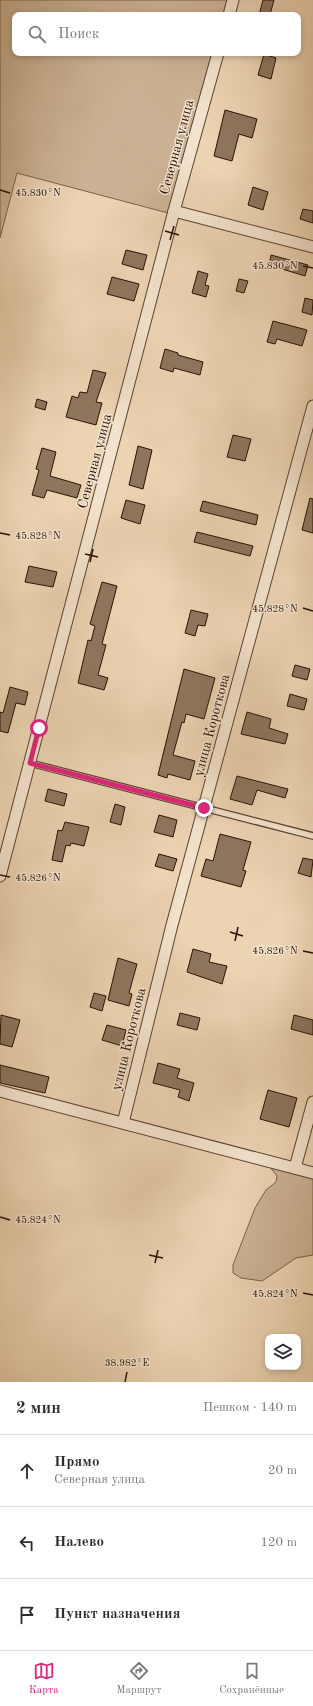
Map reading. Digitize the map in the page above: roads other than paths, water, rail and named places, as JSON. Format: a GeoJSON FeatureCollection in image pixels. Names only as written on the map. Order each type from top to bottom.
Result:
{"type":"FeatureCollection","features":[{"type":"Feature","properties":{"kind":"street"},"geometry":{"type":"LineString","coordinates":[[229,12],[233,0]]}},
{"type":"Feature","properties":{"kind":"street","name":"Северная улица"},"geometry":{"type":"LineString","coordinates":[[0,876],[174,211],[217,56]]}},
{"type":"Feature","properties":{"kind":"street"},"geometry":{"type":"LineString","coordinates":[[174,211],[313,247]]}},
{"type":"Feature","properties":{"kind":"street","name":"улица Короткова"},"geometry":{"type":"LineString","coordinates":[[122,1123],[172,925],[313,406]]}},
{"type":"Feature","properties":{"kind":"street"},"geometry":{"type":"LineString","coordinates":[[0,1091],[313,1173]]}},
{"type":"Feature","properties":{"kind":"street"},"geometry":{"type":"LineString","coordinates":[[296,1168],[313,1102]]}},
{"type":"Feature","properties":{"kind":"lane"},"geometry":{"type":"LineString","coordinates":[[30,763],[313,836]]}}]}
